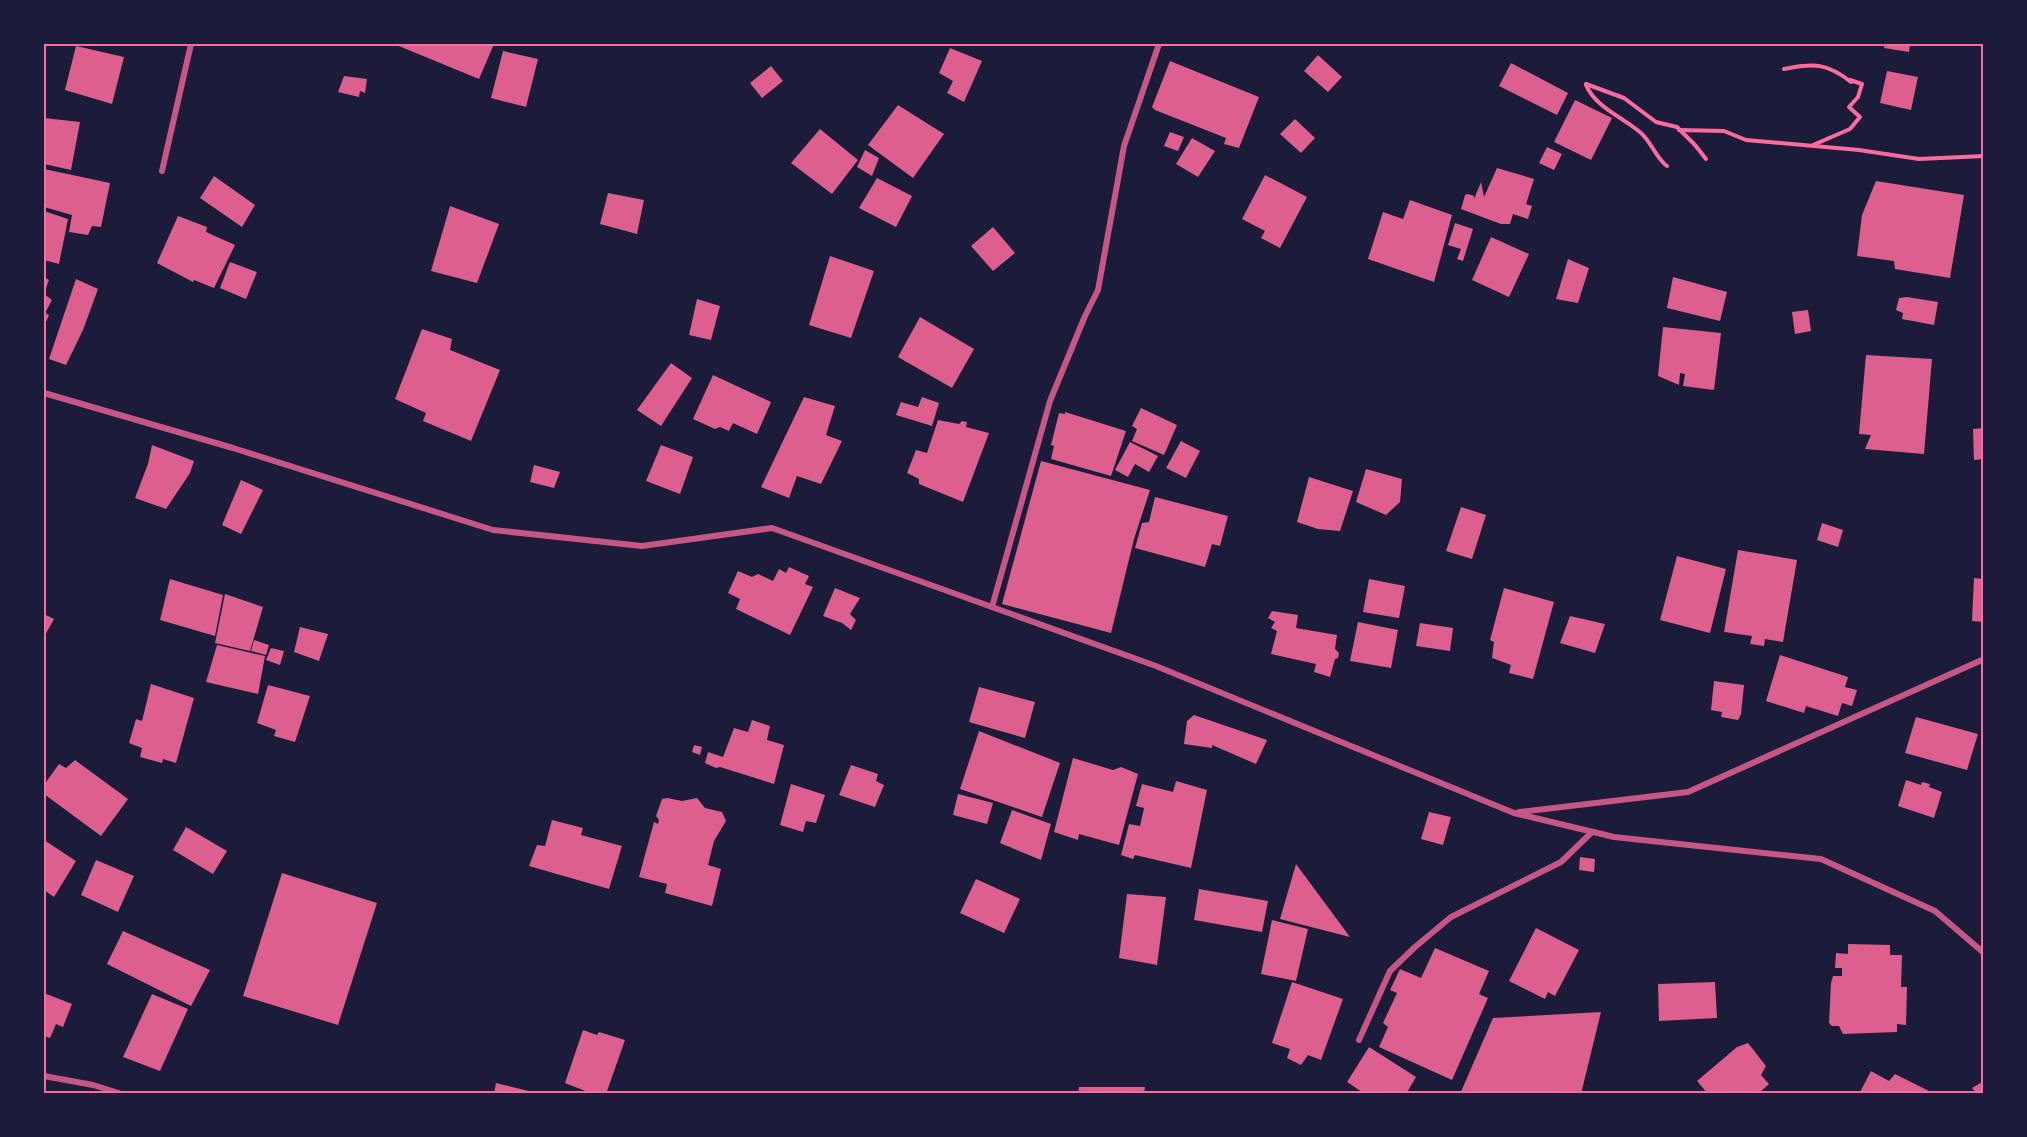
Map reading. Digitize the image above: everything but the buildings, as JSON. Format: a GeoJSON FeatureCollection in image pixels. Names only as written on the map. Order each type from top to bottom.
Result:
{"type":"FeatureCollection","features":[{"type":"Feature","properties":{"kind":"street"},"geometry":{"type":"LineString","coordinates":[[162,171],[191,44]]}},
{"type":"Feature","properties":{"kind":"street"},"geometry":{"type":"LineString","coordinates":[[992,607],[1050,401],[1098,290],[1124,146],[1158,44]]}},
{"type":"Feature","properties":{"kind":"street"},"geometry":{"type":"LineString","coordinates":[[44,393],[233,448],[493,530],[642,546],[772,528],[1156,666],[1514,813],[1614,837],[1821,859],[1935,911],[1983,953]]}},
{"type":"Feature","properties":{"kind":"street"},"geometry":{"type":"LineString","coordinates":[[1514,813],[1688,792],[1983,659]]}},
{"type":"Feature","properties":{"kind":"street"},"geometry":{"type":"LineString","coordinates":[[1359,1040],[1390,971],[1415,947],[1451,917],[1561,862],[1592,832]]}},
{"type":"Feature","properties":{"kind":"street"},"geometry":{"type":"LineString","coordinates":[[44,1076],[93,1085],[122,1094]]}},
{"type":"Feature","properties":{"kind":"path"},"geometry":{"type":"LineString","coordinates":[[1784,69],[1803,65],[1823,66],[1837,71],[1851,82],[1851,80],[1862,84],[1858,97],[1849,107],[1860,117],[1851,129],[1812,146]]}},
{"type":"Feature","properties":{"kind":"path"},"geometry":{"type":"LineString","coordinates":[[1667,166],[1662,163],[1641,133],[1601,105],[1590,94],[1586,84],[1624,98],[1650,119],[1677,127],[1706,159]]}},
{"type":"Feature","properties":{"kind":"path"},"geometry":{"type":"LineString","coordinates":[[1679,130],[1724,131],[1746,140],[1919,159],[1983,156]]}}]}
